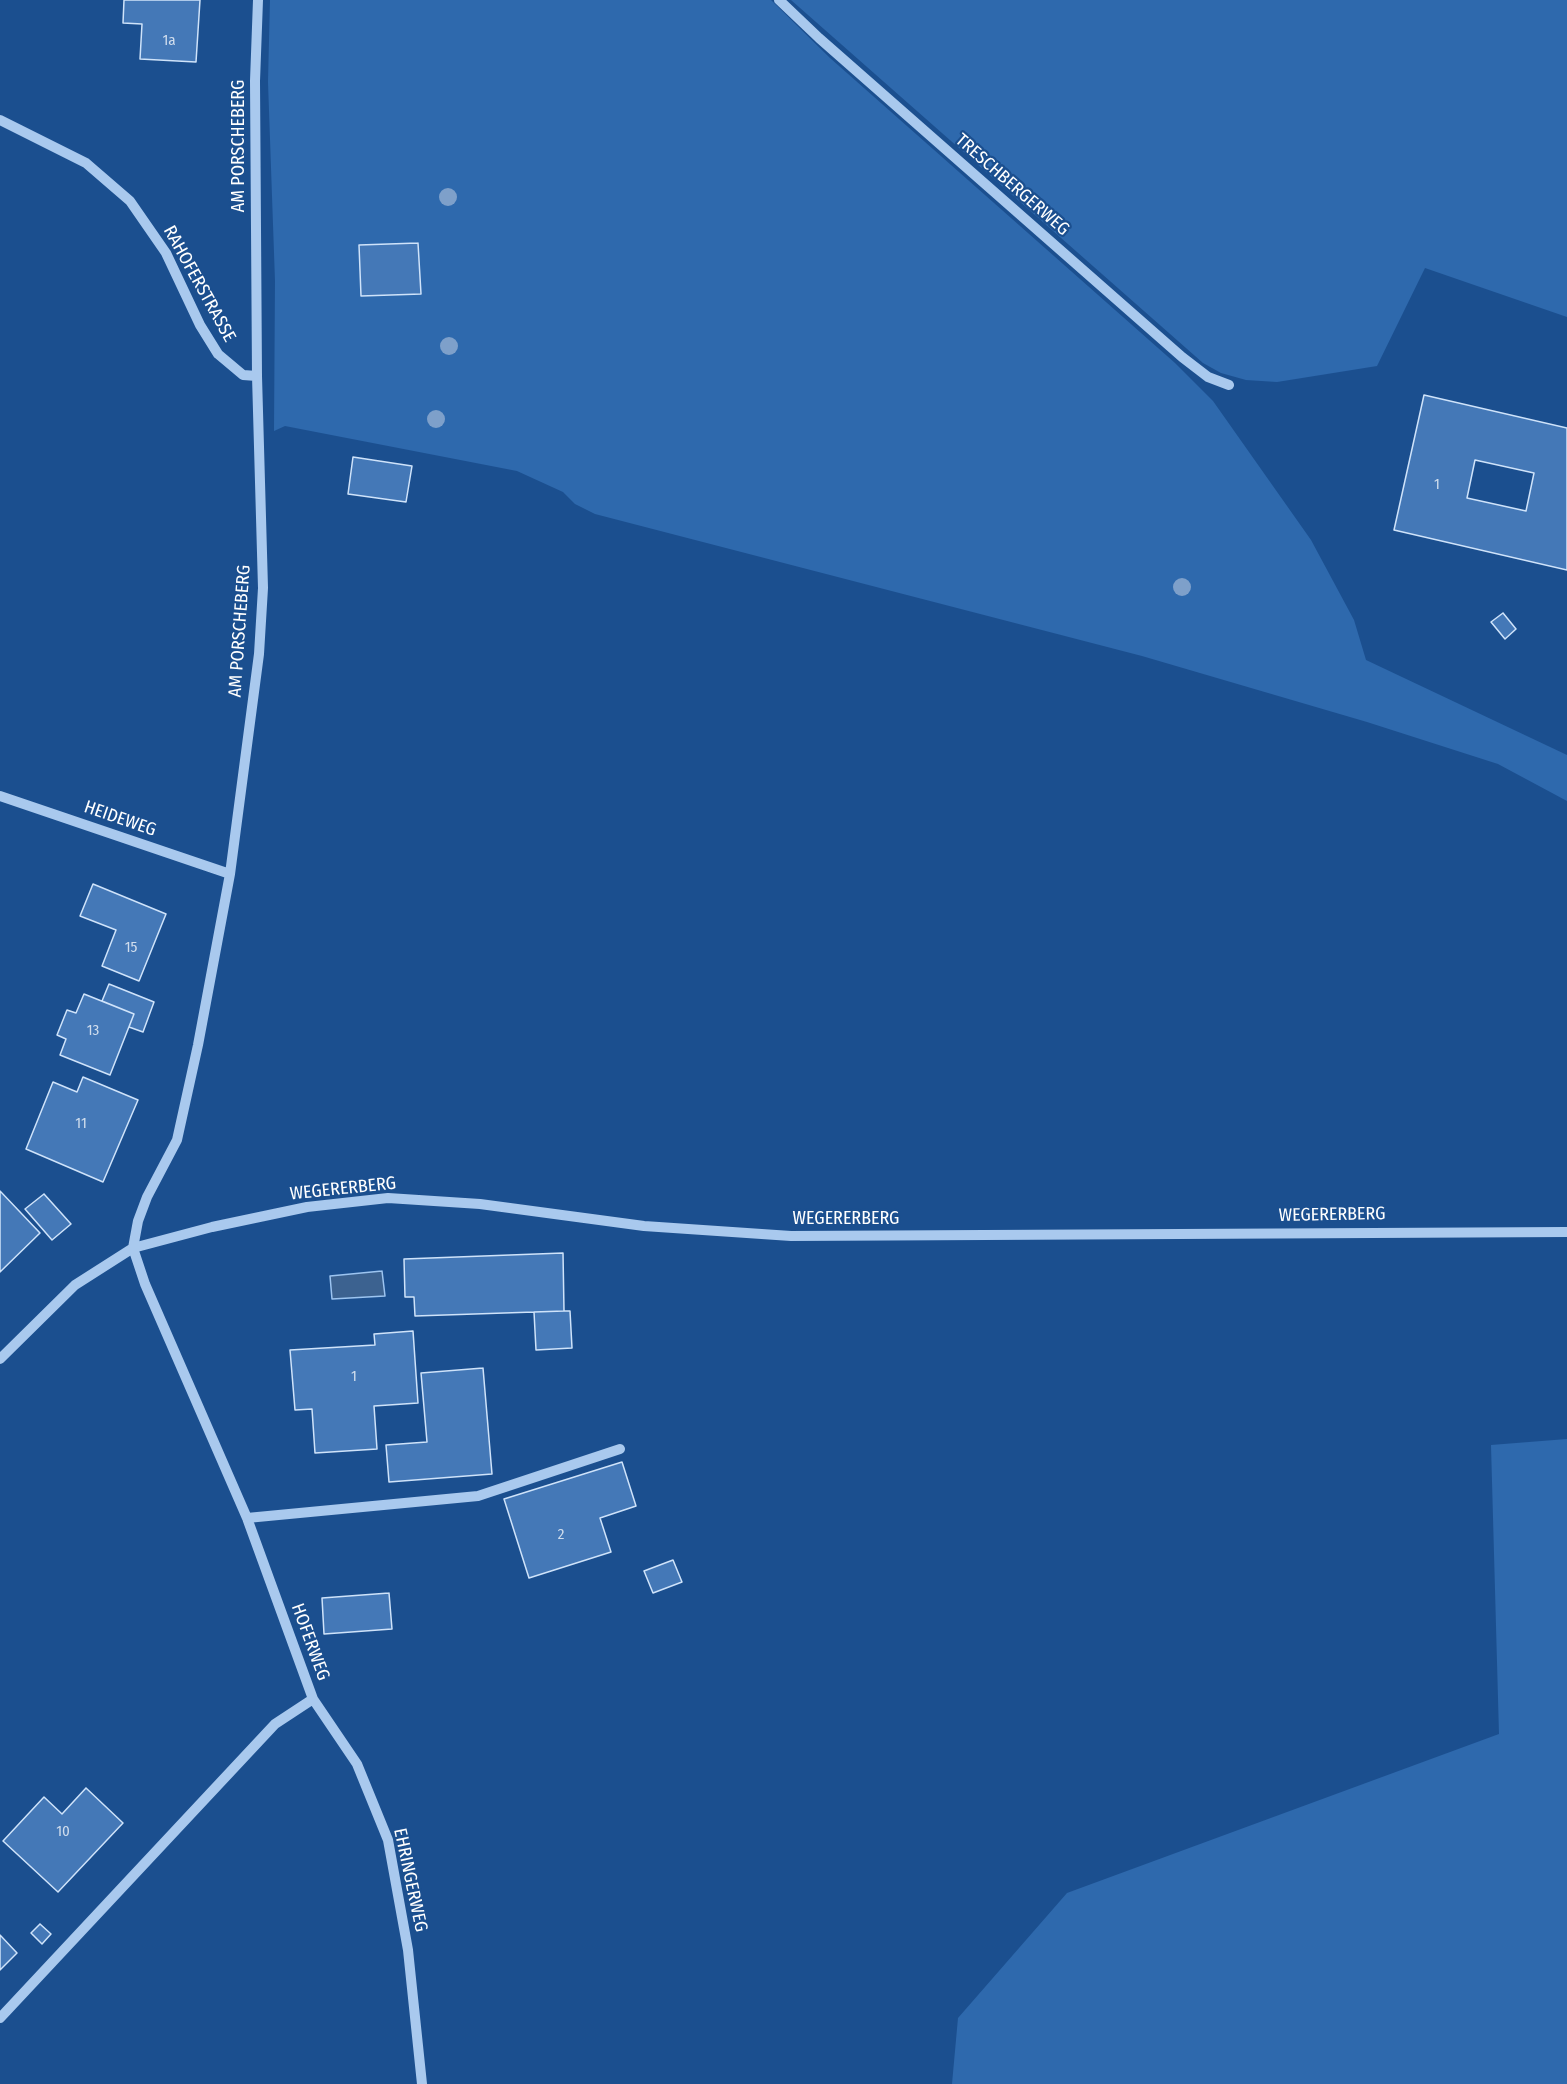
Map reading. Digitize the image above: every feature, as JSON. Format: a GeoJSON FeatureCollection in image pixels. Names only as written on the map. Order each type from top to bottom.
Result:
{"type":"FeatureCollection","features":[{"type":"Feature","properties":{"kind":"street","name":"AM PORSCHEBERG"},"geometry":{"type":"LineString","coordinates":[[133,1248],[138,1221],[147,1197],[177,1140],[198,1045],[230,874],[259,654],[262,599],[262,488],[257,376],[255,81],[258,0]]}},
{"type":"Feature","properties":{"kind":"street","name":"TRESCHBERGERWEG"},"geometry":{"type":"LineString","coordinates":[[779,0],[836,54],[1182,357],[1208,377],[1229,385]]}},
{"type":"Feature","properties":{"kind":"street","name":"RAHOFERSTRASSE"},"geometry":{"type":"LineString","coordinates":[[0,120],[86,163],[130,201],[166,253],[200,325],[218,354],[231,368],[243,375],[257,376]]}},
{"type":"Feature","properties":{"kind":"street","name":"HEIDEWEG"},"geometry":{"type":"LineString","coordinates":[[0,796],[230,874]]}},
{"type":"Feature","properties":{"kind":"street","name":"WEGERERBERG"},"geometry":{"type":"LineString","coordinates":[[0,1359],[75,1285],[133,1248],[212,1227],[307,1207],[388,1198],[480,1204],[644,1226],[791,1236],[1567,1232]]}},
{"type":"Feature","properties":{"kind":"street","name":"HOFERWEG"},"geometry":{"type":"LineString","coordinates":[[0,2018],[275,1724],[314,1699],[248,1518],[145,1284],[133,1248]]}},
{"type":"Feature","properties":{"kind":"street"},"geometry":{"type":"LineString","coordinates":[[248,1518],[478,1496],[620,1449]]}},
{"type":"Feature","properties":{"kind":"street","name":"EHRINGERWEG"},"geometry":{"type":"LineString","coordinates":[[314,1699],[357,1764],[388,1840],[408,1950],[422,2084]]}},
{"type":"Feature","properties":{"kind":"shaded area"},"geometry":{"type":"Polygon","coordinates":[[[270,0],[771,0],[830,58],[1175,363],[1213,401],[1311,540],[1354,620],[1366,660],[1567,755],[1567,801],[1498,764],[1367,722],[1142,656],[595,514],[575,504],[563,492],[517,471],[285,426],[274,431],[275,281],[268,82],[270,0]]]}},
{"type":"Feature","properties":{"kind":"shaded area"},"geometry":{"type":"Polygon","coordinates":[[[791,0],[1567,0],[1567,317],[1425,268],[1377,366],[1277,382],[1246,380],[1221,373],[1203,363],[791,0]]]}},
{"type":"Feature","properties":{"kind":"shaded area"},"geometry":{"type":"Polygon","coordinates":[[[382,1271],[385,1296],[332,1299],[330,1276],[382,1271]]]}},
{"type":"Feature","properties":{"kind":"shaded area"},"geometry":{"type":"Polygon","coordinates":[[[1567,1439],[1567,2084],[952,2084],[958,2018],[1067,1893],[1499,1734],[1491,1445],[1567,1439]]]}},
{"type":"Feature","properties":{"kind":"building"},"geometry":{"type":"Polygon","coordinates":[[[124,0],[200,0],[196,62],[140,59],[142,24],[123,23],[124,0]]]}},
{"type":"Feature","properties":{"kind":"building"},"geometry":{"type":"Polygon","coordinates":[[[418,243],[421,294],[361,296],[359,245],[418,243]]]}},
{"type":"Feature","properties":{"kind":"building"},"geometry":{"type":"Polygon","coordinates":[[[1424,395],[1567,428],[1567,570],[1394,530],[1424,395]],[[1475,460],[1467,498],[1526,511],[1534,473],[1475,460]]]}},
{"type":"Feature","properties":{"kind":"building"},"geometry":{"type":"Polygon","coordinates":[[[353,457],[412,466],[406,502],[348,494],[353,457]]]}},
{"type":"Feature","properties":{"kind":"building"},"geometry":{"type":"Polygon","coordinates":[[[1503,613],[1516,629],[1505,639],[1491,622],[1503,613]]]}},
{"type":"Feature","properties":{"kind":"building"},"geometry":{"type":"Polygon","coordinates":[[[93,884],[166,914],[139,981],[102,966],[116,930],[80,916],[93,884]]]}},
{"type":"Feature","properties":{"kind":"building"},"geometry":{"type":"Polygon","coordinates":[[[109,984],[154,1002],[143,1032],[129,1027],[134,1014],[102,1001],[109,984]]]}},
{"type":"Feature","properties":{"kind":"building"},"geometry":{"type":"Polygon","coordinates":[[[84,994],[134,1014],[110,1075],[60,1055],[66,1039],[57,1035],[67,1010],[76,1013],[84,994]]]}},
{"type":"Feature","properties":{"kind":"building"},"geometry":{"type":"Polygon","coordinates":[[[83,1077],[138,1100],[103,1182],[26,1149],[53,1082],[77,1092],[83,1077]]]}},
{"type":"Feature","properties":{"kind":"building"},"geometry":{"type":"Polygon","coordinates":[[[0,1191],[40,1233],[0,1272],[0,1191]]]}},
{"type":"Feature","properties":{"kind":"building"},"geometry":{"type":"Polygon","coordinates":[[[44,1194],[71,1224],[52,1240],[25,1209],[44,1194]]]}},
{"type":"Feature","properties":{"kind":"building"},"geometry":{"type":"Polygon","coordinates":[[[563,1253],[564,1311],[415,1316],[414,1297],[405,1297],[404,1259],[563,1253]]]}},
{"type":"Feature","properties":{"kind":"building"},"geometry":{"type":"Polygon","coordinates":[[[570,1311],[572,1348],[536,1350],[534,1312],[570,1311]]]}},
{"type":"Feature","properties":{"kind":"building"},"geometry":{"type":"Polygon","coordinates":[[[413,1331],[418,1403],[374,1406],[377,1449],[315,1453],[312,1409],[295,1410],[290,1350],[375,1345],[374,1334],[413,1331]]]}},
{"type":"Feature","properties":{"kind":"building"},"geometry":{"type":"Polygon","coordinates":[[[483,1368],[492,1474],[389,1482],[386,1445],[427,1442],[421,1373],[483,1368]]]}},
{"type":"Feature","properties":{"kind":"building"},"geometry":{"type":"Polygon","coordinates":[[[622,1462],[636,1506],[600,1518],[611,1552],[529,1578],[504,1499],[622,1462]]]}},
{"type":"Feature","properties":{"kind":"building"},"geometry":{"type":"Polygon","coordinates":[[[673,1560],[682,1582],[653,1593],[644,1571],[673,1560]]]}},
{"type":"Feature","properties":{"kind":"building"},"geometry":{"type":"Polygon","coordinates":[[[389,1593],[392,1629],[324,1634],[322,1598],[389,1593]]]}},
{"type":"Feature","properties":{"kind":"building"},"geometry":{"type":"Polygon","coordinates":[[[86,1788],[123,1823],[58,1892],[3,1841],[44,1797],[62,1814],[86,1788]]]}},
{"type":"Feature","properties":{"kind":"building"},"geometry":{"type":"Polygon","coordinates":[[[40,1924],[51,1934],[42,1944],[31,1933],[40,1924]]]}},
{"type":"Feature","properties":{"kind":"building"},"geometry":{"type":"Polygon","coordinates":[[[0,1935],[17,1953],[0,1970],[0,1935]]]}}]}
